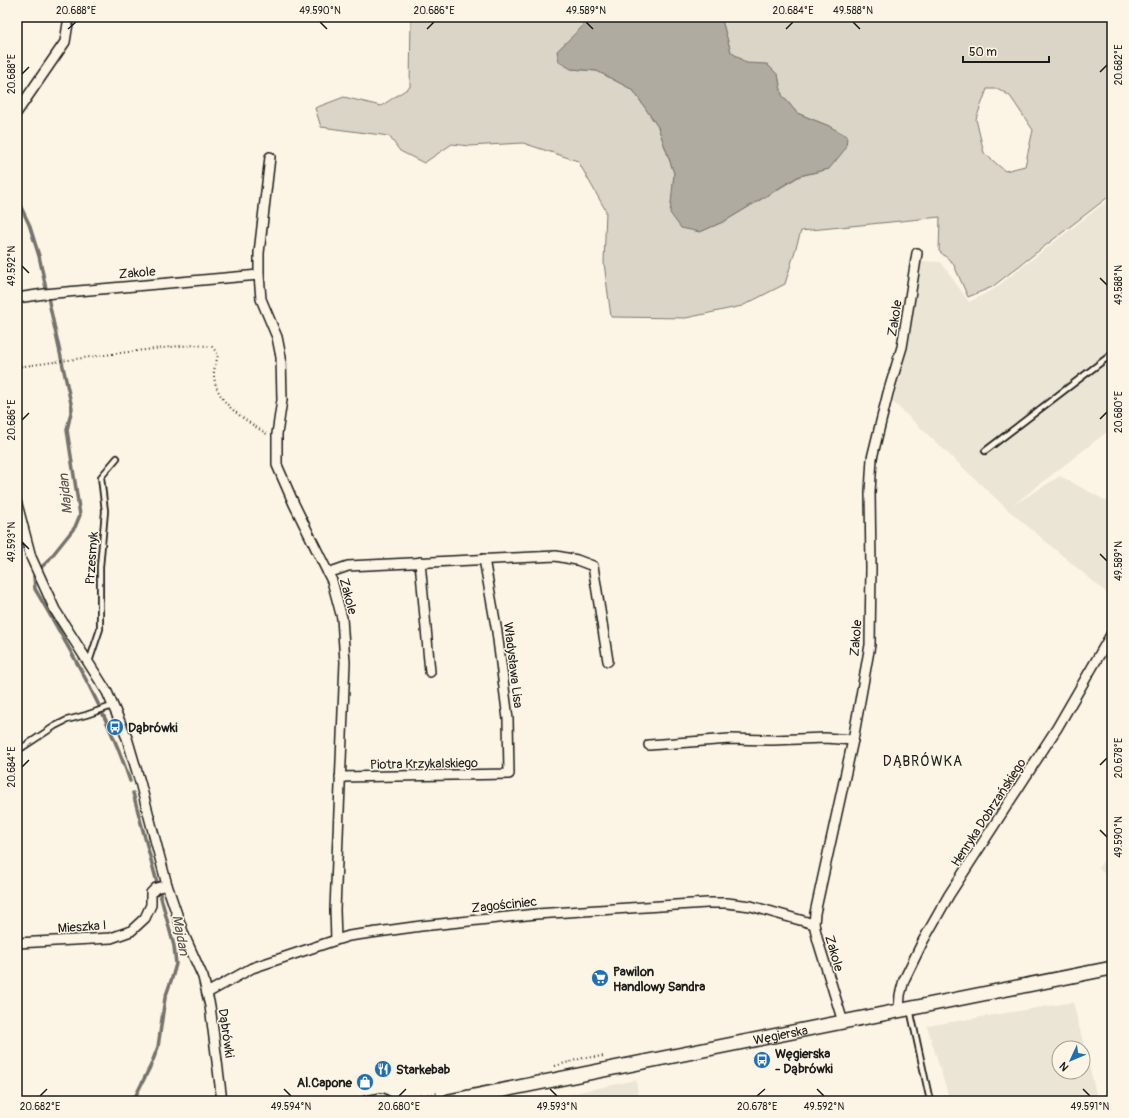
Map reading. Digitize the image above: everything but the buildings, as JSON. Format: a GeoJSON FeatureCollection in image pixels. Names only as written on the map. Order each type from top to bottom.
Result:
{"type":"FeatureCollection","features":[{"type":"Feature","properties":{"kind":"main road","name":"Węgierska"},"geometry":{"type":"LineString","coordinates":[[449,1101],[1112,968]]}},
{"type":"Feature","properties":{"kind":"street"},"geometry":{"type":"LineString","coordinates":[[17,112],[65,42],[69,17]]}},
{"type":"Feature","properties":{"kind":"street","name":"Zakole"},"geometry":{"type":"LineString","coordinates":[[270,157],[261,234],[259,275],[261,299],[276,337],[281,356],[282,400],[277,441],[277,465],[294,504],[332,581],[342,618],[345,662],[335,910],[336,940]]}},
{"type":"Feature","properties":{"kind":"street","name":"Zakole"},"geometry":{"type":"LineString","coordinates":[[843,1022],[814,924],[819,890],[853,740],[870,645],[870,492],[872,458],[888,393],[902,346],[917,253]]}},
{"type":"Feature","properties":{"kind":"street","name":"Zakole"},"geometry":{"type":"LineString","coordinates":[[17,298],[46,293],[259,275]]}},
{"type":"Feature","properties":{"kind":"street","name":"Dąbrówki"},"geometry":{"type":"LineString","coordinates":[[17,504],[31,557],[56,610],[107,692],[108,707],[127,738],[162,886],[203,978],[207,993],[222,1101]]}},
{"type":"Feature","properties":{"kind":"street"},"geometry":{"type":"LineString","coordinates":[[328,573],[348,566],[420,562],[556,556],[578,560],[593,566],[608,661]]}},
{"type":"Feature","properties":{"kind":"street","name":"Władysława Lisa"},"geometry":{"type":"LineString","coordinates":[[484,560],[497,632],[508,719],[509,774]]}},
{"type":"Feature","properties":{"kind":"street"},"geometry":{"type":"LineString","coordinates":[[420,562],[430,672]]}},
{"type":"Feature","properties":{"kind":"street","name":"Henryka Dobrzańskiego"},"geometry":{"type":"LineString","coordinates":[[904,1009],[900,995],[904,980],[923,940],[949,895],[1057,728],[1112,633]]}},
{"type":"Feature","properties":{"kind":"street"},"geometry":{"type":"LineString","coordinates":[[649,745],[730,739],[772,740],[825,738],[853,740]]}},
{"type":"Feature","properties":{"kind":"street","name":"Piotra Krzykalskiego"},"geometry":{"type":"LineString","coordinates":[[340,776],[509,774]]}},
{"type":"Feature","properties":{"kind":"street","name":"Mieszka I"},"geometry":{"type":"LineString","coordinates":[[17,943],[111,938],[130,930],[145,918],[151,905],[151,893],[162,886]]}},
{"type":"Feature","properties":{"kind":"street","name":"Zagościniec"},"geometry":{"type":"LineString","coordinates":[[207,993],[252,968],[349,936],[429,925],[536,914],[684,903],[727,903],[751,906],[814,924]]}},
{"type":"Feature","properties":{"kind":"street"},"geometry":{"type":"LineString","coordinates":[[366,1101],[382,1098],[387,1101]]}},
{"type":"Feature","properties":{"kind":"lane"},"geometry":{"type":"LineString","coordinates":[[985,451],[1112,354]]}},
{"type":"Feature","properties":{"kind":"lane","name":"Przesmyk"},"geometry":{"type":"LineString","coordinates":[[89,664],[100,629],[100,567],[105,511],[101,477],[117,458]]}},
{"type":"Feature","properties":{"kind":"lane"},"geometry":{"type":"LineString","coordinates":[[17,752],[61,723],[108,707]]}},
{"type":"Feature","properties":{"kind":"lane"},"geometry":{"type":"LineString","coordinates":[[904,1009],[930,1101]]}},
{"type":"Feature","properties":{"kind":"path"},"geometry":{"type":"LineString","coordinates":[[17,367],[86,356],[194,345],[212,347],[218,354],[214,374],[217,387],[228,406],[241,418],[277,441]]}},
{"type":"Feature","properties":{"kind":"shaded area"},"geometry":{"type":"Polygon","coordinates":[[[411,17],[590,17],[571,69],[597,71],[633,90],[658,127],[674,173],[671,213],[700,232],[725,221],[800,176],[829,169],[829,126],[797,113],[782,95],[778,75],[746,63],[731,52],[721,17],[1112,17],[1112,194],[992,287],[968,297],[953,263],[939,251],[940,217],[801,231],[785,284],[742,306],[686,318],[611,317],[604,263],[606,211],[578,161],[523,143],[469,146],[452,144],[424,163],[400,151],[389,136],[321,127],[315,108],[344,97],[381,106],[410,87],[411,17]],[[987,89],[976,119],[984,153],[1005,171],[1025,166],[1033,130],[1010,96],[999,89],[987,89]]]}},
{"type":"Feature","properties":{"kind":"shaded area"},"geometry":{"type":"Polygon","coordinates":[[[590,17],[721,17],[731,52],[746,63],[767,64],[778,75],[782,95],[797,113],[829,126],[847,136],[846,148],[829,169],[799,176],[725,221],[700,232],[681,228],[670,213],[674,173],[658,127],[633,90],[597,71],[571,69],[559,62],[557,51],[588,21],[590,17]]]}},
{"type":"Feature","properties":{"kind":"shaded area"},"geometry":{"type":"Polygon","coordinates":[[[1112,197],[1112,428],[1012,506],[1060,476],[1112,504],[1112,587],[1108,594],[1007,509],[893,402],[921,261],[941,262],[969,302],[994,289],[1112,197]]]}},
{"type":"Feature","properties":{"kind":"shaded area"},"geometry":{"type":"Polygon","coordinates":[[[1112,849],[1112,879],[1098,868],[1112,849]]]}},
{"type":"Feature","properties":{"kind":"shaded area"},"geometry":{"type":"Polygon","coordinates":[[[1073,1002],[1083,1040],[1051,1040],[1051,1080],[1091,1080],[1091,1073],[1098,1101],[950,1101],[927,1026],[1073,1002]]]}},
{"type":"Feature","properties":{"kind":"shaded area"},"geometry":{"type":"Polygon","coordinates":[[[636,1080],[639,1101],[536,1101],[636,1080]]]}},
{"type":"Feature","properties":{"kind":"waterway","name":"Majdan"},"geometry":{"type":"LineString","coordinates":[[17,199],[29,224],[39,256],[72,408],[67,430],[80,515],[75,527],[47,562],[37,571],[34,576],[35,589],[75,659],[99,706],[121,755],[130,781]]}},
{"type":"Feature","properties":{"kind":"waterway","name":"Majdan"},"geometry":{"type":"LineString","coordinates":[[133,793],[174,946],[176,964],[165,998],[158,1047],[151,1065],[133,1101]]}},
{"type":"Feature","properties":{"kind":"place","name":"Dąbrówki"},"geometry":{"type":"Point","coordinates":[115,727]}},
{"type":"Feature","properties":{"kind":"place","name":"Pawilon Handlowy Sandra"},"geometry":{"type":"Point","coordinates":[600,978]}},
{"type":"Feature","properties":{"kind":"place","name":"Węgierska - Dąbrówki"},"geometry":{"type":"Point","coordinates":[762,1060]}},
{"type":"Feature","properties":{"kind":"place","name":"Starkebab"},"geometry":{"type":"Point","coordinates":[383,1069]}},
{"type":"Feature","properties":{"kind":"place","name":"Al.Capone"},"geometry":{"type":"Point","coordinates":[365,1082]}},
{"type":"Feature","properties":{"kind":"district","name":"DĄBRÓWKA"},"geometry":{"type":"Point","coordinates":[923,761]}}]}
